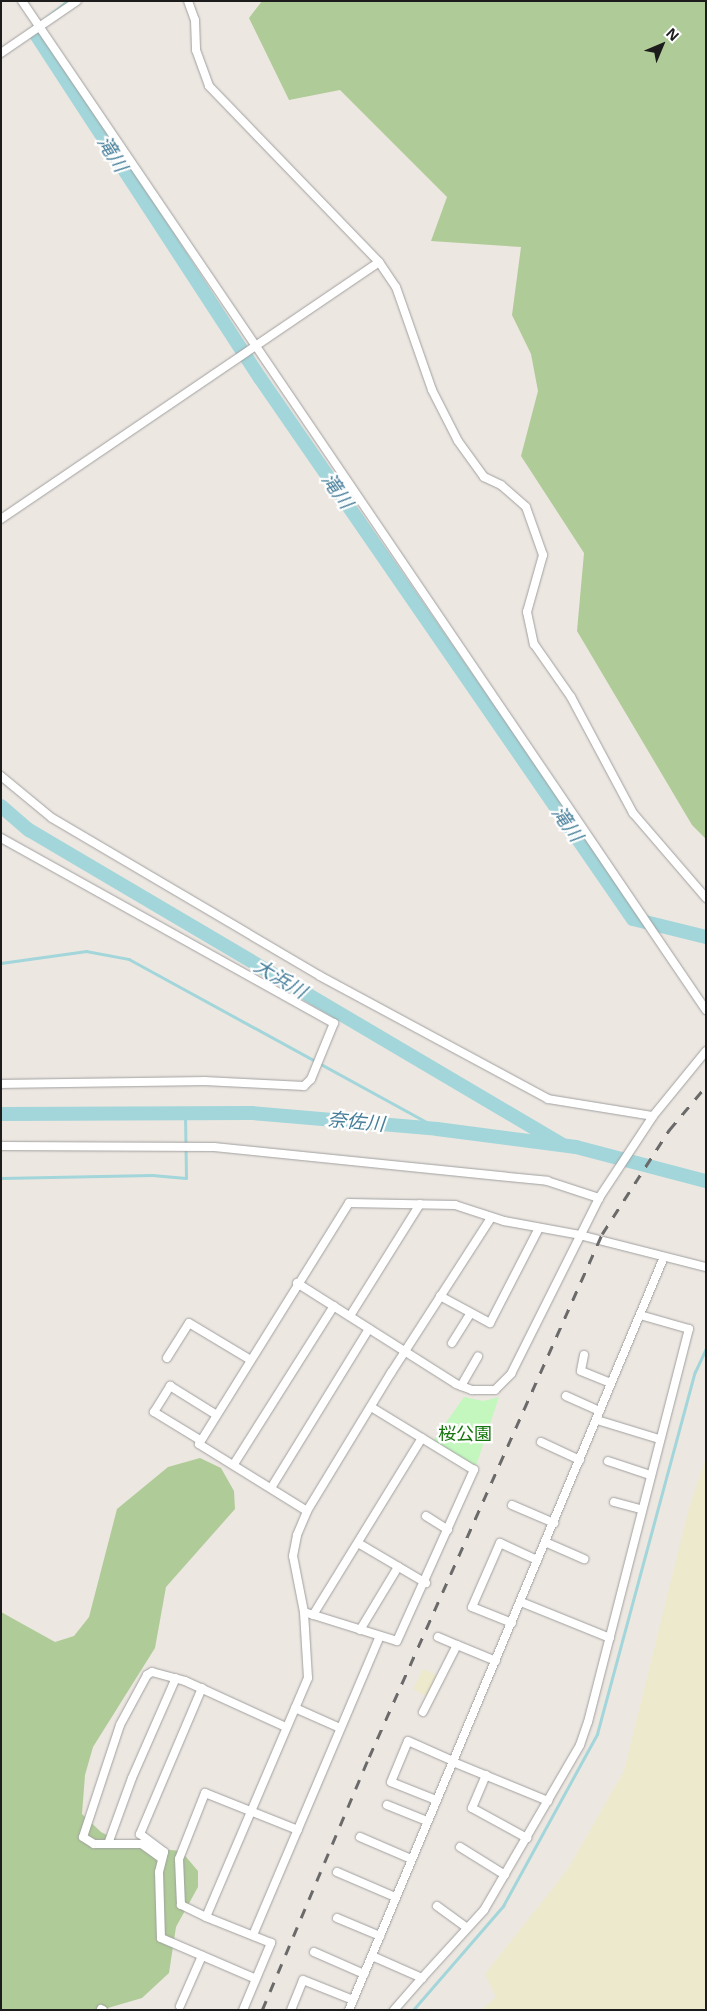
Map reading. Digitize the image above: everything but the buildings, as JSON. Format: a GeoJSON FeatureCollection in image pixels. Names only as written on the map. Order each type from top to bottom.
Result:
{"type":"FeatureCollection","features":[{"type":"Feature","properties":{"kind":"street"},"geometry":{"type":"LineString","coordinates":[[22,1],[254,347],[706,1010]]}},
{"type":"Feature","properties":{"kind":"street"},"geometry":{"type":"LineString","coordinates":[[1,53],[77,1]]}},
{"type":"Feature","properties":{"kind":"street"},"geometry":{"type":"LineString","coordinates":[[188,1],[195,20],[196,50],[209,86],[379,262],[396,287],[432,390],[458,441],[484,476],[501,485],[526,507],[540,539],[542,567],[527,612],[534,644],[571,697],[633,814],[706,898]]}},
{"type":"Feature","properties":{"kind":"street"},"geometry":{"type":"LineString","coordinates":[[1,519],[379,262]]}},
{"type":"Feature","properties":{"kind":"street"},"geometry":{"type":"LineString","coordinates":[[1,776],[20,796],[85,838],[320,976],[548,1099],[653,1116]]}},
{"type":"Feature","properties":{"kind":"street"},"geometry":{"type":"LineString","coordinates":[[1,838],[334,1024],[312,1079],[304,1086],[204,1081],[1,1084]]}},
{"type":"Feature","properties":{"kind":"street"},"geometry":{"type":"LineString","coordinates":[[297,1283],[461,1386],[484,1392],[504,1384],[599,1198],[642,1136],[653,1116],[706,1052]]}},
{"type":"Feature","properties":{"kind":"street"},"geometry":{"type":"LineString","coordinates":[[1,1146],[214,1148],[547,1181],[599,1198]]}},
{"type":"Feature","properties":{"kind":"street"},"geometry":{"type":"LineString","coordinates":[[308,1511],[199,1444],[249,1359],[349,1203],[455,1205],[490,1218],[580,1234],[706,1267]]}},
{"type":"Feature","properties":{"kind":"street"},"geometry":{"type":"LineString","coordinates":[[350,1316],[420,1204]]}},
{"type":"Feature","properties":{"kind":"street"},"geometry":{"type":"LineString","coordinates":[[206,1917],[308,1678],[304,1612],[293,1556],[308,1511],[490,1218]]}},
{"type":"Feature","properties":{"kind":"street"},"geometry":{"type":"LineString","coordinates":[[440,1296],[470,1314],[490,1323],[539,1228]]}},
{"type":"Feature","properties":{"kind":"street"},"geometry":{"type":"LineString","coordinates":[[349,2010],[664,1257]]}},
{"type":"Feature","properties":{"kind":"street"},"geometry":{"type":"LineString","coordinates":[[234,1464],[334,1306]]}},
{"type":"Feature","properties":{"kind":"street"},"geometry":{"type":"LineString","coordinates":[[452,1343],[470,1314]]}},
{"type":"Feature","properties":{"kind":"street"},"geometry":{"type":"LineString","coordinates":[[394,2010],[467,1928],[506,1875],[580,1745],[610,1638],[641,1509],[689,1329],[640,1315]]}},
{"type":"Feature","properties":{"kind":"street"},"geometry":{"type":"LineString","coordinates":[[167,1358],[189,1323],[249,1359]]}},
{"type":"Feature","properties":{"kind":"street"},"geometry":{"type":"LineString","coordinates":[[271,1488],[370,1329]]}},
{"type":"Feature","properties":{"kind":"street"},"geometry":{"type":"LineString","coordinates":[[584,1355],[581,1372],[611,1383]]}},
{"type":"Feature","properties":{"kind":"street"},"geometry":{"type":"LineString","coordinates":[[461,1386],[478,1356]]}},
{"type":"Feature","properties":{"kind":"street"},"geometry":{"type":"LineString","coordinates":[[200,1440],[154,1412],[170,1386],[215,1414]]}},
{"type":"Feature","properties":{"kind":"street"},"geometry":{"type":"LineString","coordinates":[[566,1396],[600,1411]]}},
{"type":"Feature","properties":{"kind":"street"},"geometry":{"type":"LineString","coordinates":[[304,1612],[397,1641],[403,1636],[474,1470],[373,1408]]}},
{"type":"Feature","properties":{"kind":"street"},"geometry":{"type":"LineString","coordinates":[[597,1420],[660,1439]]}},
{"type":"Feature","properties":{"kind":"street"},"geometry":{"type":"LineString","coordinates":[[313,1615],[422,1438]]}},
{"type":"Feature","properties":{"kind":"street"},"geometry":{"type":"LineString","coordinates":[[541,1442],[580,1460]]}},
{"type":"Feature","properties":{"kind":"street"},"geometry":{"type":"LineString","coordinates":[[608,1461],[650,1474]]}},
{"type":"Feature","properties":{"kind":"street"},"geometry":{"type":"LineString","coordinates":[[614,1502],[641,1509]]}},
{"type":"Feature","properties":{"kind":"street"},"geometry":{"type":"LineString","coordinates":[[512,1505],[554,1523]]}},
{"type":"Feature","properties":{"kind":"street"},"geometry":{"type":"LineString","coordinates":[[426,1516],[448,1530]]}},
{"type":"Feature","properties":{"kind":"street"},"geometry":{"type":"LineString","coordinates":[[545,1542],[584,1559]]}},
{"type":"Feature","properties":{"kind":"street"},"geometry":{"type":"LineString","coordinates":[[358,1543],[426,1582]]}},
{"type":"Feature","properties":{"kind":"street"},"geometry":{"type":"LineString","coordinates":[[512,1623],[472,1607],[500,1543],[537,1560]]}},
{"type":"Feature","properties":{"kind":"street"},"geometry":{"type":"LineString","coordinates":[[360,1630],[398,1567]]}},
{"type":"Feature","properties":{"kind":"street"},"geometry":{"type":"LineString","coordinates":[[521,1602],[610,1638]]}},
{"type":"Feature","properties":{"kind":"street"},"geometry":{"type":"LineString","coordinates":[[253,1936],[380,1636]]}},
{"type":"Feature","properties":{"kind":"street"},"geometry":{"type":"LineString","coordinates":[[438,1637],[496,1661]]}},
{"type":"Feature","properties":{"kind":"street"},"geometry":{"type":"LineString","coordinates":[[423,1712],[457,1645]]}},
{"type":"Feature","properties":{"kind":"street"},"geometry":{"type":"LineString","coordinates":[[161,1858],[142,1844],[94,1844],[83,1838],[120,1726],[147,1675],[152,1672],[176,1678],[286,1727]]}},
{"type":"Feature","properties":{"kind":"street"},"geometry":{"type":"LineString","coordinates":[[108,1844],[132,1778],[176,1678]]}},
{"type":"Feature","properties":{"kind":"street"},"geometry":{"type":"LineString","coordinates":[[202,1688],[140,1834],[164,1852],[161,1858],[161,1938],[256,1979]]}},
{"type":"Feature","properties":{"kind":"street"},"geometry":{"type":"LineString","coordinates":[[295,1708],[340,1728]]}},
{"type":"Feature","properties":{"kind":"street"},"geometry":{"type":"LineString","coordinates":[[436,1800],[391,1782],[408,1741],[548,1801]]}},
{"type":"Feature","properties":{"kind":"street"},"geometry":{"type":"LineString","coordinates":[[486,1775],[472,1808],[527,1838]]}},
{"type":"Feature","properties":{"kind":"street"},"geometry":{"type":"LineString","coordinates":[[243,2010],[271,1943],[180,1905],[179,1859],[205,1794],[298,1830]]}},
{"type":"Feature","properties":{"kind":"street"},"geometry":{"type":"LineString","coordinates":[[387,1805],[427,1821]]}},
{"type":"Feature","properties":{"kind":"street"},"geometry":{"type":"LineString","coordinates":[[360,1837],[411,1859]]}},
{"type":"Feature","properties":{"kind":"street"},"geometry":{"type":"LineString","coordinates":[[460,1847],[506,1875]]}},
{"type":"Feature","properties":{"kind":"street"},"geometry":{"type":"LineString","coordinates":[[337,1872],[395,1898]]}},
{"type":"Feature","properties":{"kind":"street"},"geometry":{"type":"LineString","coordinates":[[438,1906],[467,1928]]}},
{"type":"Feature","properties":{"kind":"street"},"geometry":{"type":"LineString","coordinates":[[337,1918],[380,1936]]}},
{"type":"Feature","properties":{"kind":"street"},"geometry":{"type":"LineString","coordinates":[[314,1952],[364,1974]]}},
{"type":"Feature","properties":{"kind":"street"},"geometry":{"type":"LineString","coordinates":[[180,2006],[202,1956]]}},
{"type":"Feature","properties":{"kind":"street"},"geometry":{"type":"LineString","coordinates":[[372,1956],[422,1978]]}},
{"type":"Feature","properties":{"kind":"street"},"geometry":{"type":"LineString","coordinates":[[291,2010],[303,1980],[353,2000]]}},
{"type":"Feature","properties":{"kind":"shaded area"},"geometry":{"type":"Polygon","coordinates":[[[706,1458],[706,2010],[482,2010],[496,1997],[485,1974],[568,1869],[624,1771],[689,1508],[706,1458]]]}},
{"type":"Feature","properties":{"kind":"shaded area"},"geometry":{"type":"Polygon","coordinates":[[[423,1669],[441,1677],[428,1697],[413,1689],[423,1669]]]}},
{"type":"Feature","properties":{"kind":"green space"},"geometry":{"type":"Polygon","coordinates":[[[262,1],[706,1],[706,839],[692,825],[577,631],[584,553],[521,456],[538,391],[531,354],[512,315],[521,247],[431,241],[447,197],[340,90],[289,100],[249,18],[262,1]]]}},
{"type":"Feature","properties":{"kind":"green space","name":"桜公園"},"geometry":{"type":"Polygon","coordinates":[[[464,1397],[483,1401],[499,1397],[476,1466],[433,1441],[464,1397]]]}},
{"type":"Feature","properties":{"kind":"green space"},"geometry":{"type":"Polygon","coordinates":[[[200,1458],[221,1468],[234,1491],[235,1509],[166,1587],[155,1648],[93,1747],[85,1775],[82,1814],[101,1832],[128,1846],[181,1851],[198,1871],[198,1887],[176,1927],[169,1973],[142,1998],[101,2010],[1,2010],[1,1612],[55,1642],[74,1636],[89,1617],[117,1509],[168,1467],[200,1458]]]}},
{"type":"Feature","properties":{"kind":"waterway","name":"滝川"},"geometry":{"type":"LineString","coordinates":[[40,23],[67,1]]}},
{"type":"Feature","properties":{"kind":"waterway","name":"滝川"},"geometry":{"type":"LineString","coordinates":[[35,33],[260,378],[633,919],[706,937]]}},
{"type":"Feature","properties":{"kind":"waterway","name":"大浜川"},"geometry":{"type":"LineString","coordinates":[[1,806],[29,830],[561,1144]]}},
{"type":"Feature","properties":{"kind":"waterway"},"geometry":{"type":"LineString","coordinates":[[1,963],[86,951],[129,959],[439,1129]]}},
{"type":"Feature","properties":{"kind":"waterway","name":"奈佐川"},"geometry":{"type":"LineString","coordinates":[[1,1114],[252,1113],[437,1129],[576,1147],[706,1181]]}},
{"type":"Feature","properties":{"kind":"waterway"},"geometry":{"type":"LineString","coordinates":[[1,1178],[152,1175],[186,1178],[185,1114]]}},
{"type":"Feature","properties":{"kind":"waterway"},"geometry":{"type":"LineString","coordinates":[[413,2010],[503,1906],[597,1734],[695,1372],[706,1348]]}},
{"type":"Feature","properties":{"kind":"railway"},"geometry":{"type":"LineString","coordinates":[[262,2010],[369,1757],[602,1234],[669,1130],[706,1086]]}}]}
